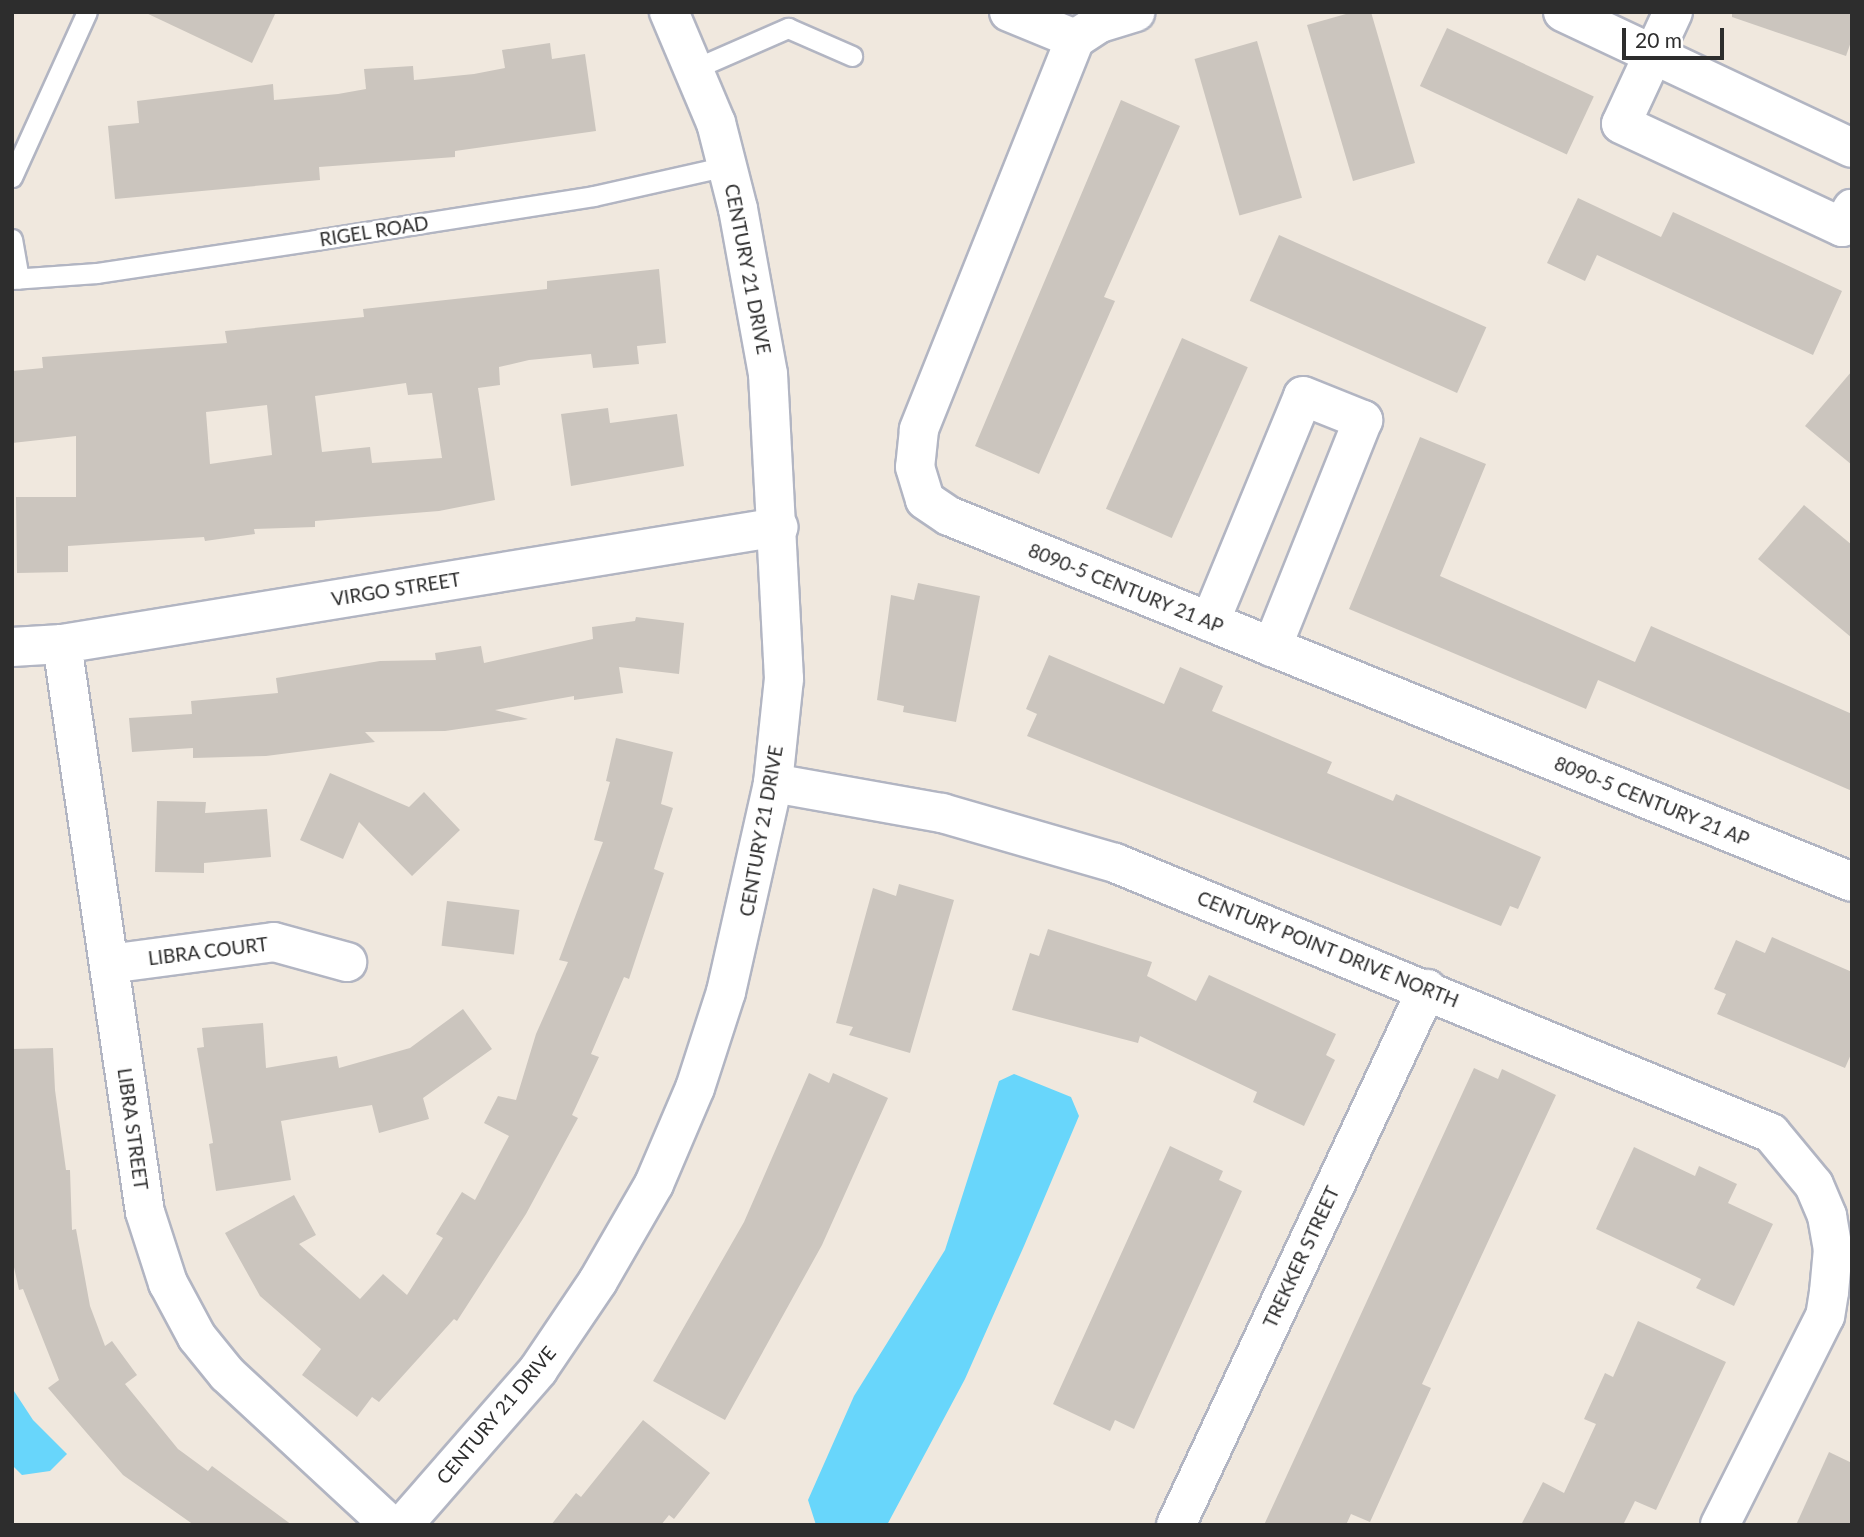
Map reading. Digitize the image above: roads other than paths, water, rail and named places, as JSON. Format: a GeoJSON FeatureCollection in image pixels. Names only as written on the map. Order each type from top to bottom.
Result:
{"type":"FeatureCollection","features":[{"type":"Feature","properties":{"kind":"street","name":"CENTURY 21 DRIVE"},"geometry":{"type":"LineString","coordinates":[[403,1525],[538,1370],[598,1281],[654,1184],[695,1088],[726,992],[773,783],[784,679],[779,527],[768,374],[727,166],[694,69],[669,12]]}},
{"type":"Feature","properties":{"kind":"street"},"geometry":{"type":"LineString","coordinates":[[1009,12],[1075,39],[1100,23],[1136,12]]}},
{"type":"Feature","properties":{"kind":"street"},"geometry":{"type":"LineString","coordinates":[[1564,12],[1652,56],[1852,148]]}},
{"type":"Feature","properties":{"kind":"street"},"geometry":{"type":"LineString","coordinates":[[1673,12],[1621,124],[1842,227],[1852,209]]}},
{"type":"Feature","properties":{"kind":"street","name":"8090-5 CENTURY 21 AP"},"geometry":{"type":"LineString","coordinates":[[1075,39],[919,430],[915,467],[925,500],[949,516],[1852,882]]}},
{"type":"Feature","properties":{"kind":"street"},"geometry":{"type":"LineString","coordinates":[[1210,622],[1303,396],[1363,420],[1272,647]]}},
{"type":"Feature","properties":{"kind":"street","name":"VIRGO STREET"},"geometry":{"type":"LineString","coordinates":[[12,647],[62,643],[779,527]]}},
{"type":"Feature","properties":{"kind":"street","name":"LIBRA STREET"},"geometry":{"type":"LineString","coordinates":[[62,643],[145,1212],[168,1283],[197,1337],[227,1374],[390,1525]]}},
{"type":"Feature","properties":{"kind":"street","name":"CENTURY POINT DRIVE NORTH"},"geometry":{"type":"LineString","coordinates":[[773,783],[942,813],[1031,836],[1115,863],[1427,989],[1771,1133],[1814,1185],[1827,1216],[1833,1249],[1825,1316],[1720,1525]]}},
{"type":"Feature","properties":{"kind":"street","name":"LIBRA COURT"},"geometry":{"type":"LineString","coordinates":[[109,964],[274,942],[348,962]]}},
{"type":"Feature","properties":{"kind":"street","name":"TREKKER STREET"},"geometry":{"type":"LineString","coordinates":[[1176,1525],[1427,989]]}},
{"type":"Feature","properties":{"kind":"lane"},"geometry":{"type":"LineString","coordinates":[[12,177],[87,12]]}},
{"type":"Feature","properties":{"kind":"lane"},"geometry":{"type":"LineString","coordinates":[[694,69],[788,28],[852,56]]}},
{"type":"Feature","properties":{"kind":"lane","name":"RIGEL ROAD"},"geometry":{"type":"LineString","coordinates":[[16,278],[97,273],[316,240],[594,196],[727,166]]}},
{"type":"Feature","properties":{"kind":"lane"},"geometry":{"type":"LineString","coordinates":[[12,239],[16,278]]}},
{"type":"Feature","properties":{"kind":"water"},"geometry":{"type":"Polygon","coordinates":[[[1014,1074],[1071,1097],[1079,1116],[1024,1246],[965,1379],[887,1525],[816,1525],[808,1500],[854,1396],[945,1250],[999,1081],[1014,1074]]]}},
{"type":"Feature","properties":{"kind":"water"},"geometry":{"type":"Polygon","coordinates":[[[12,1388],[33,1420],[67,1454],[50,1471],[22,1475],[12,1465],[12,1388]]]}}]}
